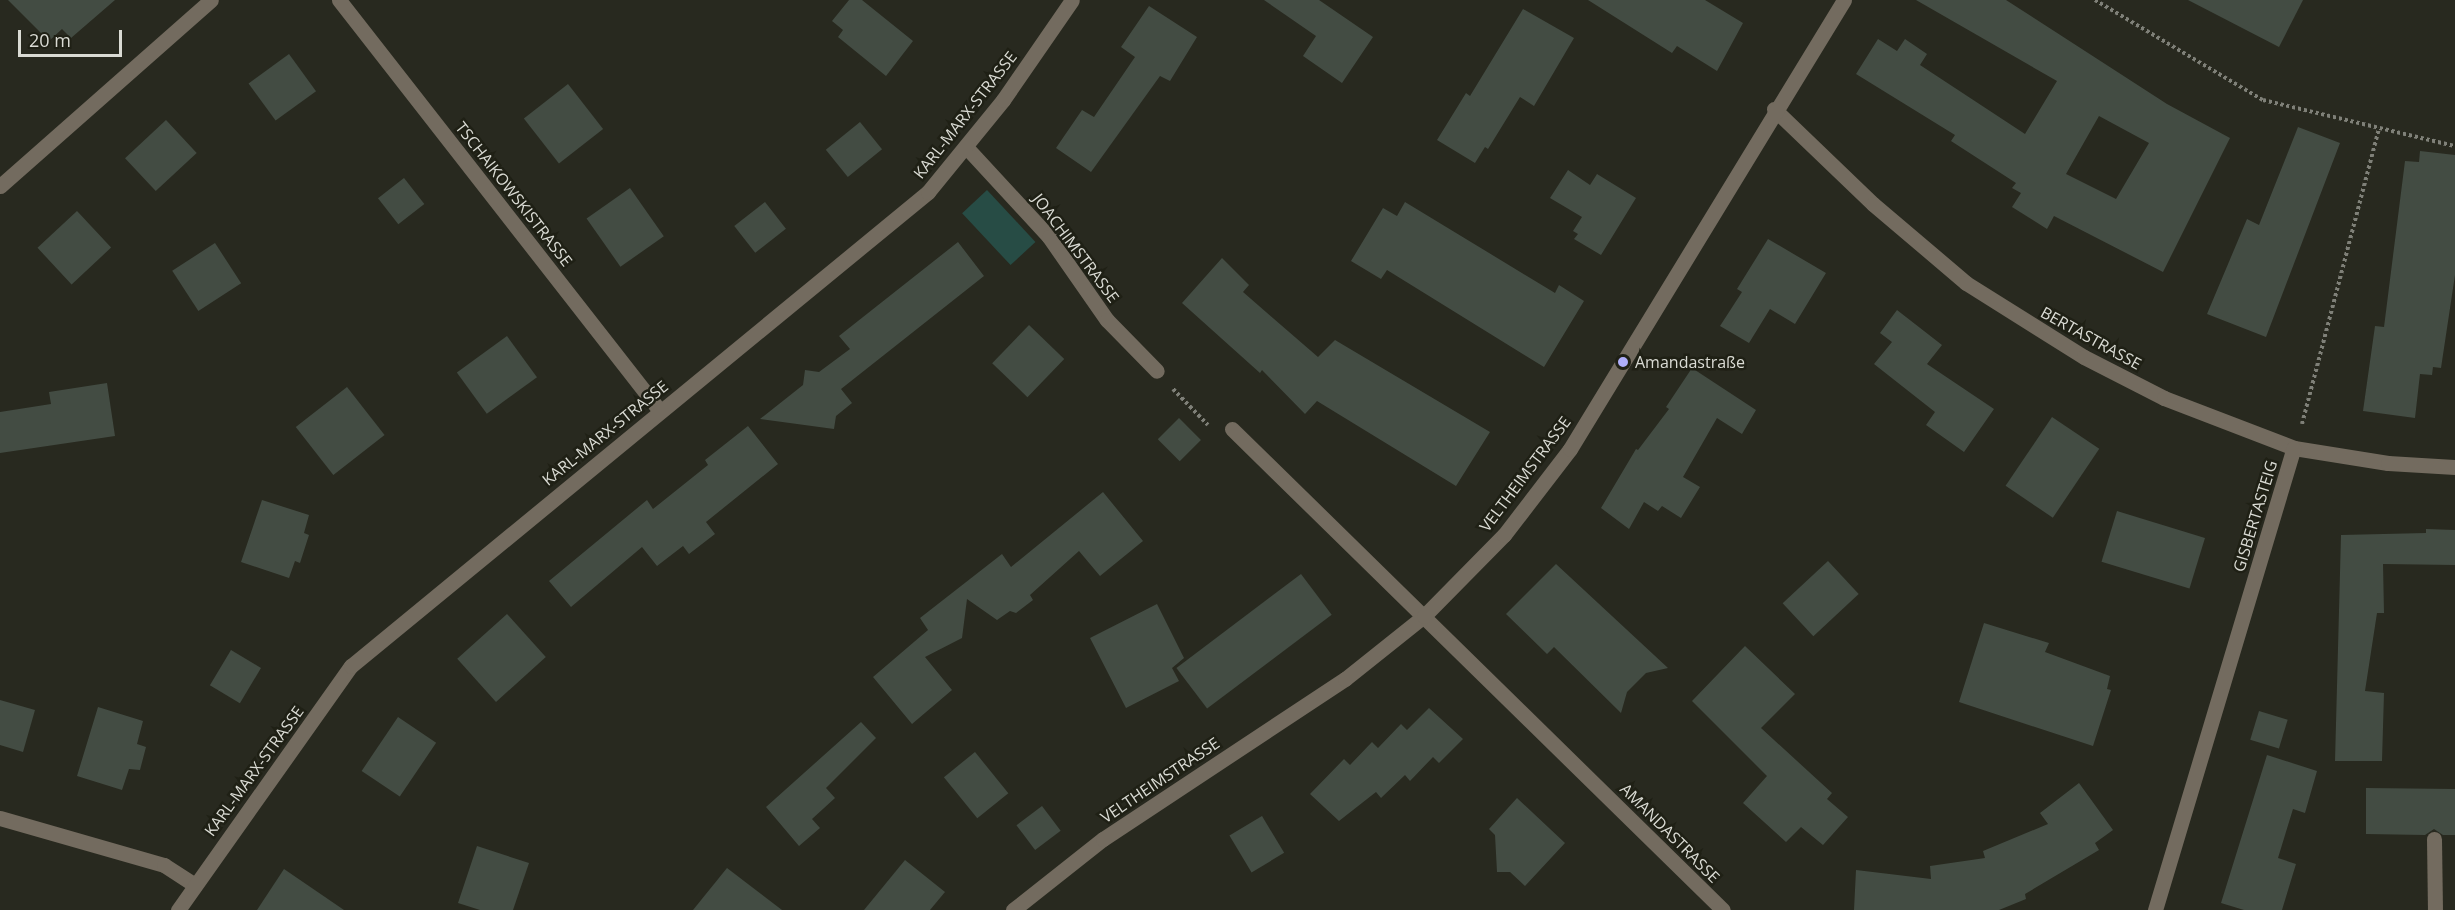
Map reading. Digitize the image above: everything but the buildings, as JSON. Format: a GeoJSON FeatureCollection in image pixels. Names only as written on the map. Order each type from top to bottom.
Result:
{"type":"FeatureCollection","features":[{"type":"Feature","properties":{"kind":"street"},"geometry":{"type":"LineString","coordinates":[[0,186],[211,0]]}},
{"type":"Feature","properties":{"kind":"street","name":"TSCHAIKOWSKISTRASSE"},"geometry":{"type":"LineString","coordinates":[[339,0],[660,411]]}},
{"type":"Feature","properties":{"kind":"street","name":"KARL-MARX-STRASSE"},"geometry":{"type":"LineString","coordinates":[[178,910],[351,666],[928,192],[967,147],[1071,0]]}},
{"type":"Feature","properties":{"kind":"street","name":"VELTHEIMSTRASSE"},"geometry":{"type":"LineString","coordinates":[[1013,910],[1103,839],[1345,679],[1424,616],[1504,535],[1570,448],[1774,109],[1844,0]]}},
{"type":"Feature","properties":{"kind":"street","name":"BERTASTRASSE"},"geometry":{"type":"LineString","coordinates":[[1774,109],[1874,204],[1966,283],[2019,317],[2164,398],[2294,448],[2376,461],[2455,467]]}},
{"type":"Feature","properties":{"kind":"street","name":"JOACHIMSTRASSE"},"geometry":{"type":"LineString","coordinates":[[967,147],[1049,237],[1107,320],[1157,371]]}},
{"type":"Feature","properties":{"kind":"street","name":"AMANDASTRASSE"},"geometry":{"type":"LineString","coordinates":[[1232,429],[1723,910]]}},
{"type":"Feature","properties":{"kind":"street","name":"GISBERTASTEIG"},"geometry":{"type":"LineString","coordinates":[[2155,910],[2294,448]]}},
{"type":"Feature","properties":{"kind":"street"},"geometry":{"type":"LineString","coordinates":[[0,818],[165,865],[195,885]]}},
{"type":"Feature","properties":{"kind":"street"},"geometry":{"type":"LineString","coordinates":[[2434,839],[2435,910]]}},
{"type":"Feature","properties":{"kind":"path"},"geometry":{"type":"LineString","coordinates":[[2095,0],[2263,100],[2455,146]]}},
{"type":"Feature","properties":{"kind":"path","name":"GISBERTASTEIG"},"geometry":{"type":"LineString","coordinates":[[2294,448],[2379,129]]}},
{"type":"Feature","properties":{"kind":"path"},"geometry":{"type":"LineString","coordinates":[[1157,371],[1212,428],[1232,429]]}},
{"type":"Feature","properties":{"kind":"water"},"geometry":{"type":"Polygon","coordinates":[[[987,190],[1035,242],[1011,265],[962,213],[987,190]]]}},
{"type":"Feature","properties":{"kind":"place","name":"Amandastraße"},"geometry":{"type":"Point","coordinates":[1623,362]}}]}
